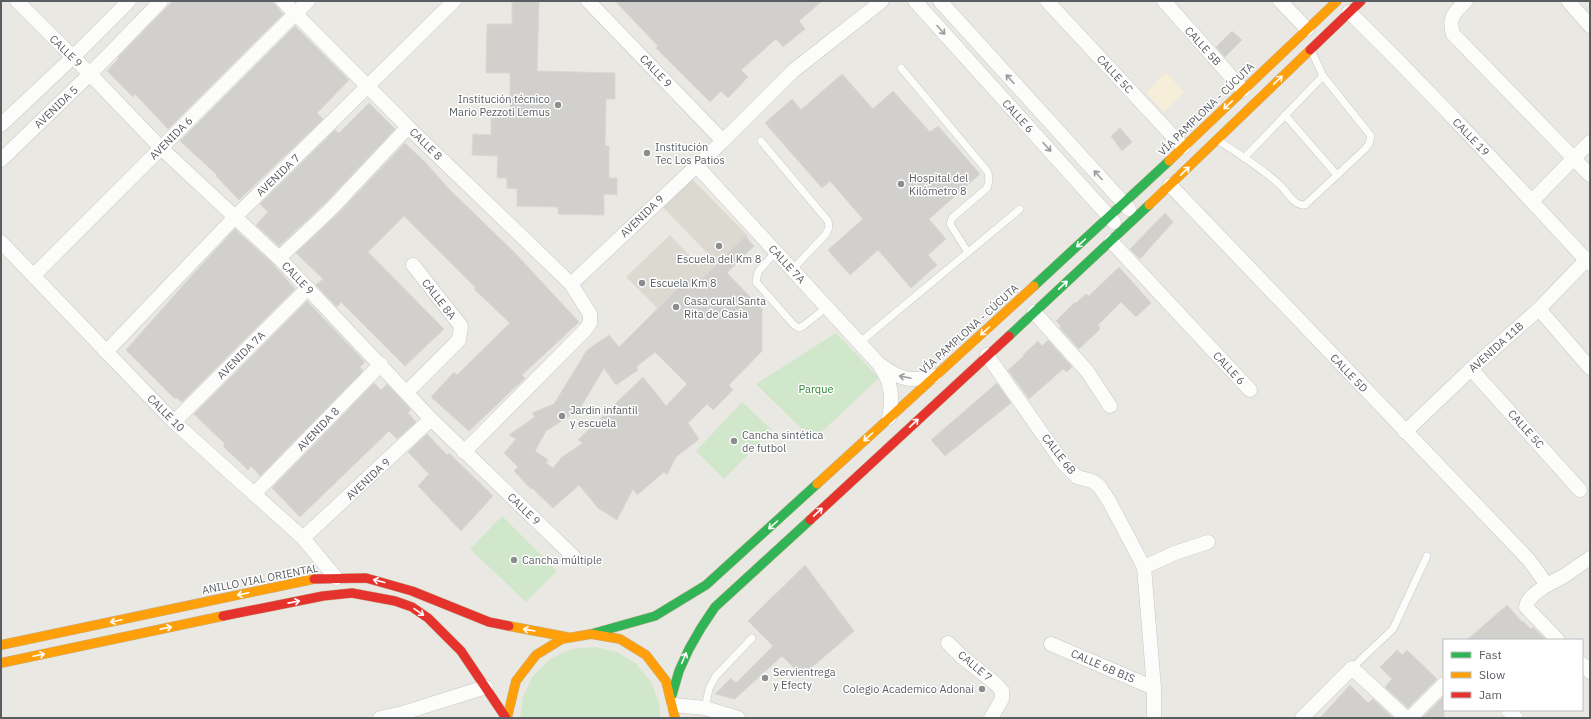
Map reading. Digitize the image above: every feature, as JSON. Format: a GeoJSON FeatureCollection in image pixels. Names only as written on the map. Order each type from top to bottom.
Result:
{"type":"FeatureCollection","features":[{"type":"Feature","properties":{"kind":"highway","name":"VÍA PAMPLONA - CÚCUTA"},"geometry":{"type":"LineString","coordinates":[[591,634],[656,616],[706,585],[1124,204],[1337,1]]}},
{"type":"Feature","properties":{"kind":"highway"},"geometry":{"type":"LineString","coordinates":[[674,706],[677,674],[685,654],[699,628],[715,608],[1122,231],[1361,1]]}},
{"type":"Feature","properties":{"kind":"highway","name":"ANILLO VIAL ORIENTAL"},"geometry":{"type":"LineString","coordinates":[[1,645],[314,579],[336,578],[366,578],[388,583],[489,622],[567,637]]}},
{"type":"Feature","properties":{"kind":"highway"},"geometry":{"type":"LineString","coordinates":[[1,663],[323,596],[352,593],[394,601],[412,607],[428,618],[461,651],[506,718]]}},
{"type":"Feature","properties":{"kind":"highway"},"geometry":{"type":"LineString","coordinates":[[506,718],[508,702],[514,684],[523,669],[535,655],[550,644],[567,637],[591,634],[620,639],[642,651],[655,663],[666,678],[674,706]]}},
{"type":"Feature","properties":{"kind":"street","name":"CALLE 9"},"geometry":{"type":"LineString","coordinates":[[17,1],[161,148],[279,258],[464,452],[575,558]]}},
{"type":"Feature","properties":{"kind":"street"},"geometry":{"type":"LineString","coordinates":[[1,125],[72,58],[129,1]]}},
{"type":"Feature","properties":{"kind":"street","name":"AVENIDA 5"},"geometry":{"type":"LineString","coordinates":[[1,160],[90,74],[161,1]]}},
{"type":"Feature","properties":{"kind":"street","name":"CALLE 8"},"geometry":{"type":"LineString","coordinates":[[283,1],[408,127],[571,284]]}},
{"type":"Feature","properties":{"kind":"street","name":"AVENIDA 6"},"geometry":{"type":"LineString","coordinates":[[34,275],[308,1]]}},
{"type":"Feature","properties":{"kind":"street","name":"AVENIDA 7"},"geometry":{"type":"LineString","coordinates":[[106,352],[235,217],[454,1]]}},
{"type":"Feature","properties":{"kind":"street","name":"CALLE 9"},"geometry":{"type":"LineString","coordinates":[[588,1],[723,141]]}},
{"type":"Feature","properties":{"kind":"street","name":"AVENIDA 9"},"geometry":{"type":"LineString","coordinates":[[571,284],[723,141],[793,71],[882,1]]}},
{"type":"Feature","properties":{"kind":"street","name":"CALLE 6"},"geometry":{"type":"LineString","coordinates":[[915,1],[1122,231]]}},
{"type":"Feature","properties":{"kind":"street","name":"CALLE 6"},"geometry":{"type":"LineString","coordinates":[[940,1],[1136,217]]}},
{"type":"Feature","properties":{"kind":"street","name":"CALLE 5C"},"geometry":{"type":"LineString","coordinates":[[1047,1],[1183,147]]}},
{"type":"Feature","properties":{"kind":"street","name":"CALLE 5B"},"geometry":{"type":"LineString","coordinates":[[1164,1],[1243,90]]}},
{"type":"Feature","properties":{"kind":"street"},"geometry":{"type":"LineString","coordinates":[[1280,1],[1307,29]]}},
{"type":"Feature","properties":{"kind":"street"},"geometry":{"type":"LineString","coordinates":[[1466,1],[1452,15],[1450,25],[1453,34],[1590,175]]}},
{"type":"Feature","properties":{"kind":"street"},"geometry":{"type":"LineString","coordinates":[[1568,1],[1590,26]]}},
{"type":"Feature","properties":{"kind":"street","name":"CALLE 19"},"geometry":{"type":"LineString","coordinates":[[1349,12],[1399,61],[1588,262]]}},
{"type":"Feature","properties":{"kind":"street"},"geometry":{"type":"LineString","coordinates":[[279,258],[331,209],[408,127]]}},
{"type":"Feature","properties":{"kind":"street"},"geometry":{"type":"LineString","coordinates":[[1532,201],[1590,142]]}},
{"type":"Feature","properties":{"kind":"street","name":"CALLE 7A"},"geometry":{"type":"LineString","coordinates":[[696,165],[859,343],[890,373],[905,378],[921,379],[936,375]]}},
{"type":"Feature","properties":{"kind":"street","name":"CALLE 5D"},"geometry":{"type":"LineString","coordinates":[[1170,185],[1529,560],[1547,584]]}},
{"type":"Feature","properties":{"kind":"street","name":"CALLE 6"},"geometry":{"type":"LineString","coordinates":[[1111,241],[1250,390]]}},
{"type":"Feature","properties":{"kind":"street","name":"CALLE 10"},"geometry":{"type":"LineString","coordinates":[[1,242],[174,422],[303,538],[336,578]]}},
{"type":"Feature","properties":{"kind":"street","name":"AVENIDA 11B"},"geometry":{"type":"LineString","coordinates":[[1405,432],[1471,369],[1539,309],[1588,262]]}},
{"type":"Feature","properties":{"kind":"street","name":"CALLE 8A"},"geometry":{"type":"LineString","coordinates":[[407,392],[459,340],[461,334],[461,326],[413,265]]}},
{"type":"Feature","properties":{"kind":"street"},"geometry":{"type":"LineString","coordinates":[[464,452],[585,330],[590,323],[590,314],[571,284]]}},
{"type":"Feature","properties":{"kind":"street","name":"AVENIDA 7A"},"geometry":{"type":"LineString","coordinates":[[174,422],[308,288]]}},
{"type":"Feature","properties":{"kind":"street"},"geometry":{"type":"LineString","coordinates":[[1539,309],[1590,368]]}},
{"type":"Feature","properties":{"kind":"street"},"geometry":{"type":"LineString","coordinates":[[1034,312],[1087,371],[1110,406]]}},
{"type":"Feature","properties":{"kind":"street","name":"CALLE 6B"},"geometry":{"type":"LineString","coordinates":[[987,355],[1063,463],[1077,477],[1092,481],[1099,486],[1109,501],[1144,567]]}},
{"type":"Feature","properties":{"kind":"street","name":"CALLE 7A"},"geometry":{"type":"LineString","coordinates":[[878,362],[886,375],[891,388],[892,403],[889,418]]}},
{"type":"Feature","properties":{"kind":"street","name":"AVENIDA 8"},"geometry":{"type":"LineString","coordinates":[[254,494],[381,364]]}},
{"type":"Feature","properties":{"kind":"street","name":"CALLE 5C"},"geometry":{"type":"LineString","coordinates":[[1471,369],[1580,490]]}},
{"type":"Feature","properties":{"kind":"street","name":"AVENIDA 9"},"geometry":{"type":"LineString","coordinates":[[303,538],[431,419]]}},
{"type":"Feature","properties":{"kind":"street"},"geometry":{"type":"LineString","coordinates":[[1154,718],[1154,688],[1144,567],[1175,553],[1208,542]]}},
{"type":"Feature","properties":{"kind":"street"},"geometry":{"type":"LineString","coordinates":[[1557,639],[1526,607],[1527,602],[1547,584],[1564,576],[1590,558]]}},
{"type":"Feature","properties":{"kind":"street","name":"CALLE 7"},"geometry":{"type":"LineString","coordinates":[[948,642],[1002,691],[1002,699],[991,718]]}},
{"type":"Feature","properties":{"kind":"street","name":"CALLE 6B BIS"},"geometry":{"type":"LineString","coordinates":[[1051,644],[1154,688]]}},
{"type":"Feature","properties":{"kind":"street"},"geometry":{"type":"LineString","coordinates":[[1302,718],[1352,668],[1406,718]]}},
{"type":"Feature","properties":{"kind":"street"},"geometry":{"type":"LineString","coordinates":[[1410,718],[1443,685]]}},
{"type":"Feature","properties":{"kind":"street"},"geometry":{"type":"LineString","coordinates":[[380,718],[404,713],[486,687]]}},
{"type":"Feature","properties":{"kind":"street"},"geometry":{"type":"LineString","coordinates":[[674,706],[705,708],[738,718]]}},
{"type":"Feature","properties":{"kind":"lane"},"geometry":{"type":"LineString","coordinates":[[1217,140],[1281,186],[1296,203],[1300,205],[1305,205],[1365,149],[1372,136],[1323,76],[1311,49]]}},
{"type":"Feature","properties":{"kind":"lane"},"geometry":{"type":"LineString","coordinates":[[901,68],[988,172],[990,181],[987,188],[952,218],[950,224],[967,252]]}},
{"type":"Feature","properties":{"kind":"lane"},"geometry":{"type":"LineString","coordinates":[[1244,158],[1323,76]]}},
{"type":"Feature","properties":{"kind":"lane"},"geometry":{"type":"LineString","coordinates":[[1285,115],[1337,175]]}},
{"type":"Feature","properties":{"kind":"lane"},"geometry":{"type":"LineString","coordinates":[[761,141],[828,221],[829,227],[826,234],[792,270]]}},
{"type":"Feature","properties":{"kind":"lane"},"geometry":{"type":"LineString","coordinates":[[859,343],[1020,209]]}},
{"type":"Feature","properties":{"kind":"lane"},"geometry":{"type":"LineString","coordinates":[[775,252],[758,272],[756,282],[794,325],[799,328],[803,326],[827,307]]}},
{"type":"Feature","properties":{"kind":"lane"},"geometry":{"type":"LineString","coordinates":[[1352,668],[1393,629],[1427,556]]}},
{"type":"Feature","properties":{"kind":"lane"},"geometry":{"type":"LineString","coordinates":[[705,708],[709,688],[715,677],[752,638]]}},
{"type":"Feature","properties":{"kind":"shaded area"},"geometry":{"type":"Polygon","coordinates":[[[1166,72],[1184,92],[1164,112],[1146,93],[1166,72]]]}},
{"type":"Feature","properties":{"kind":"shaded area","name":"Escuela del Km 8"},"geometry":{"type":"Polygon","coordinates":[[[691,178],[748,236],[696,286],[688,278],[657,308],[626,277],[670,235],[699,266],[710,256],[662,206],[691,178]]]}},
{"type":"Feature","properties":{"kind":"green space","name":"Parque"},"geometry":{"type":"Polygon","coordinates":[[[836,333],[879,378],[813,440],[756,384],[836,333]]]}},
{"type":"Feature","properties":{"kind":"green space","name":"Cancha sintética de futbol"},"geometry":{"type":"Polygon","coordinates":[[[742,402],[772,430],[724,479],[696,451],[742,402]]]}},
{"type":"Feature","properties":{"kind":"green space","name":"Cancha múltiple"},"geometry":{"type":"Polygon","coordinates":[[[502,516],[557,571],[526,602],[470,549],[502,516]]]}},
{"type":"Feature","properties":{"kind":"green space"},"geometry":{"type":"Polygon","coordinates":[[[595,647],[617,652],[636,664],[651,682],[659,703],[660,718],[520,718],[523,697],[533,676],[550,659],[571,649],[595,647]]]}},
{"type":"Feature","properties":{"kind":"building"},"geometry":{"type":"Polygon","coordinates":[[[173,1],[272,1],[283,14],[168,129],[135,94],[133,97],[107,71],[119,58],[118,57],[173,1]]]}},
{"type":"Feature","properties":{"kind":"building","name":"Institución técnico Mario Pezzoti Lemus"},"geometry":{"type":"Polygon","coordinates":[[[512,1],[539,1],[537,71],[615,73],[615,99],[606,99],[605,146],[609,146],[609,178],[617,178],[617,195],[604,194],[604,215],[558,214],[558,207],[517,206],[517,189],[507,188],[507,178],[497,178],[498,156],[472,155],[473,134],[491,135],[491,111],[510,112],[510,73],[486,73],[487,24],[512,24],[512,1]]]}},
{"type":"Feature","properties":{"kind":"building"},"geometry":{"type":"Polygon","coordinates":[[[615,1],[822,1],[799,21],[805,29],[783,47],[776,39],[741,70],[748,77],[728,98],[721,91],[710,102],[656,48],[658,46],[615,1]]]}},
{"type":"Feature","properties":{"kind":"building"},"geometry":{"type":"Polygon","coordinates":[[[295,26],[349,80],[317,113],[323,119],[239,200],[216,176],[217,175],[180,141],[295,26]]]}},
{"type":"Feature","properties":{"kind":"building"},"geometry":{"type":"Polygon","coordinates":[[[1232,31],[1242,40],[1225,57],[1216,47],[1232,31]]]}},
{"type":"Feature","properties":{"kind":"building","name":"Hospital del Kilómetro 8"},"geometry":{"type":"Polygon","coordinates":[[[842,74],[873,109],[893,91],[930,132],[938,126],[980,174],[929,219],[946,239],[928,255],[937,265],[911,288],[878,250],[850,275],[828,250],[863,219],[830,181],[822,188],[765,123],[792,99],[801,110],[842,74]]]}},
{"type":"Feature","properties":{"kind":"building"},"geometry":{"type":"Polygon","coordinates":[[[369,103],[395,129],[325,203],[279,246],[256,225],[268,212],[260,204],[335,130],[339,133],[369,103]]]}},
{"type":"Feature","properties":{"kind":"building"},"geometry":{"type":"Polygon","coordinates":[[[1120,128],[1132,142],[1122,151],[1111,136],[1120,128]]]}},
{"type":"Feature","properties":{"kind":"building"},"geometry":{"type":"Polygon","coordinates":[[[405,143],[425,162],[449,189],[515,253],[579,322],[522,375],[525,378],[469,431],[431,397],[454,372],[457,375],[510,323],[474,289],[476,288],[404,216],[368,252],[444,329],[405,366],[341,302],[337,307],[316,285],[323,279],[296,253],[337,215],[405,143]]]}},
{"type":"Feature","properties":{"kind":"building"},"geometry":{"type":"Polygon","coordinates":[[[1165,213],[1173,222],[1140,259],[1130,249],[1165,213]]]}},
{"type":"Feature","properties":{"kind":"building"},"geometry":{"type":"Polygon","coordinates":[[[235,229],[271,262],[295,289],[182,402],[176,397],[175,399],[126,350],[235,229]]]}},
{"type":"Feature","properties":{"kind":"building"},"geometry":{"type":"Polygon","coordinates":[[[745,236],[754,246],[727,273],[762,309],[762,351],[729,385],[733,390],[713,410],[707,404],[688,423],[699,439],[676,457],[667,475],[664,472],[637,495],[633,489],[617,520],[598,508],[579,485],[553,508],[532,488],[531,489],[514,471],[518,467],[504,453],[516,439],[509,435],[535,417],[532,413],[554,404],[587,350],[609,335],[619,347],[688,278],[695,286],[745,236]],[[655,352],[636,367],[638,370],[616,385],[604,368],[579,410],[546,431],[535,451],[548,460],[546,463],[553,468],[562,457],[583,443],[578,440],[643,377],[666,406],[687,384],[655,352]]]}},
{"type":"Feature","properties":{"kind":"building"},"geometry":{"type":"Polygon","coordinates":[[[1119,267],[1151,303],[1136,317],[1121,302],[1098,325],[1100,329],[1079,349],[1060,328],[1061,326],[1056,321],[1075,302],[1076,303],[1086,294],[1089,296],[1119,267]]]}},
{"type":"Feature","properties":{"kind":"building"},"geometry":{"type":"Polygon","coordinates":[[[307,301],[365,362],[360,367],[363,371],[260,476],[251,466],[248,470],[223,446],[225,444],[194,414],[307,301]]]}},
{"type":"Feature","properties":{"kind":"building"},"geometry":{"type":"Polygon","coordinates":[[[1048,340],[1072,367],[1067,372],[1063,369],[1029,399],[1008,370],[1038,341],[1042,346],[1048,340]]]}},
{"type":"Feature","properties":{"kind":"building"},"geometry":{"type":"Polygon","coordinates":[[[374,383],[381,390],[387,384],[411,410],[408,413],[416,422],[397,439],[389,431],[300,517],[272,488],[374,383]]]}},
{"type":"Feature","properties":{"kind":"building"},"geometry":{"type":"Polygon","coordinates":[[[997,383],[1011,403],[945,456],[931,440],[997,383]]]}},
{"type":"Feature","properties":{"kind":"building"},"geometry":{"type":"Polygon","coordinates":[[[427,434],[447,455],[449,453],[493,496],[461,531],[418,486],[429,474],[408,452],[427,434]]]}},
{"type":"Feature","properties":{"kind":"building"},"geometry":{"type":"Polygon","coordinates":[[[805,565],[854,631],[802,676],[782,656],[735,699],[715,694],[731,678],[736,683],[773,646],[748,621],[805,565]]]}},
{"type":"Feature","properties":{"kind":"building"},"geometry":{"type":"Polygon","coordinates":[[[1507,605],[1522,622],[1523,621],[1531,629],[1533,627],[1545,639],[1468,639],[1507,605]]]}},
{"type":"Feature","properties":{"kind":"building"},"geometry":{"type":"Polygon","coordinates":[[[1397,650],[1402,655],[1407,650],[1437,679],[1408,708],[1385,687],[1392,679],[1380,667],[1397,650]]]}},
{"type":"Feature","properties":{"kind":"building"},"geometry":{"type":"Polygon","coordinates":[[[1350,685],[1368,703],[1373,699],[1393,718],[1320,718],[1350,685]]]}},
{"type":"Feature","properties":{"kind":"building"},"geometry":{"type":"Polygon","coordinates":[[[1443,697],[1444,718],[1422,718],[1443,697]]]}},
{"type":"Feature","properties":{"kind":"traffic: fast"},"geometry":{"type":"LineString","coordinates":[[1034,286],[1169,161]]}},
{"type":"Feature","properties":{"kind":"traffic: fast"},"geometry":{"type":"LineString","coordinates":[[1009,336],[1149,205]]}},
{"type":"Feature","properties":{"kind":"traffic: fast"},"geometry":{"type":"LineString","coordinates":[[591,634],[655,616],[706,585],[817,484]]}},
{"type":"Feature","properties":{"kind":"traffic: fast"},"geometry":{"type":"LineString","coordinates":[[672,695],[679,671],[689,649],[715,607],[810,520]]}},
{"type":"Feature","properties":{"kind":"traffic: slow"},"geometry":{"type":"LineString","coordinates":[[1169,161],[1337,1]]}},
{"type":"Feature","properties":{"kind":"traffic: slow"},"geometry":{"type":"LineString","coordinates":[[1149,205],[1310,50]]}},
{"type":"Feature","properties":{"kind":"traffic: slow"},"geometry":{"type":"LineString","coordinates":[[817,484],[1034,286]]}},
{"type":"Feature","properties":{"kind":"traffic: slow"},"geometry":{"type":"LineString","coordinates":[[1,645],[314,579]]}},
{"type":"Feature","properties":{"kind":"traffic: slow"},"geometry":{"type":"LineString","coordinates":[[1,663],[223,616]]}},
{"type":"Feature","properties":{"kind":"traffic: slow"},"geometry":{"type":"LineString","coordinates":[[509,626],[567,637]]}},
{"type":"Feature","properties":{"kind":"traffic: slow"},"geometry":{"type":"LineString","coordinates":[[507,718],[516,681],[536,655],[562,639],[591,634],[620,639],[646,655],[666,681],[675,718]]}},
{"type":"Feature","properties":{"kind":"traffic: jam"},"geometry":{"type":"LineString","coordinates":[[1310,50],[1361,1]]}},
{"type":"Feature","properties":{"kind":"traffic: jam"},"geometry":{"type":"LineString","coordinates":[[810,520],[1009,336]]}},
{"type":"Feature","properties":{"kind":"traffic: jam"},"geometry":{"type":"LineString","coordinates":[[314,579],[366,578],[412,591],[489,622],[509,626]]}},
{"type":"Feature","properties":{"kind":"traffic: jam"},"geometry":{"type":"LineString","coordinates":[[223,616],[323,596],[352,593],[395,601],[412,607],[428,618],[461,651],[506,718]]}},
{"type":"Feature","properties":{"kind":"place","name":"Institución técnico Mario Pezzoti Lemus"},"geometry":{"type":"Point","coordinates":[558,105]}},
{"type":"Feature","properties":{"kind":"place","name":"Institución Tec Los Patios"},"geometry":{"type":"Point","coordinates":[647,153]}},
{"type":"Feature","properties":{"kind":"place","name":"Hospital del Kilómetro 8"},"geometry":{"type":"Point","coordinates":[901,184]}},
{"type":"Feature","properties":{"kind":"place","name":"Escuela del Km 8"},"geometry":{"type":"Point","coordinates":[719,246]}},
{"type":"Feature","properties":{"kind":"place","name":"Escuela Km 8"},"geometry":{"type":"Point","coordinates":[642,283]}},
{"type":"Feature","properties":{"kind":"place","name":"Casa cural Santa Rita de Casia"},"geometry":{"type":"Point","coordinates":[676,307]}},
{"type":"Feature","properties":{"kind":"place","name":"Jardin infantil y escuela"},"geometry":{"type":"Point","coordinates":[562,416]}},
{"type":"Feature","properties":{"kind":"place","name":"Cancha sintética de futbol"},"geometry":{"type":"Point","coordinates":[734,441]}},
{"type":"Feature","properties":{"kind":"place","name":"Cancha múltiple"},"geometry":{"type":"Point","coordinates":[514,560]}},
{"type":"Feature","properties":{"kind":"place","name":"Servientrega y Efecty"},"geometry":{"type":"Point","coordinates":[765,678]}},
{"type":"Feature","properties":{"kind":"place","name":"Colegio Academico Adonai"},"geometry":{"type":"Point","coordinates":[982,689]}}]}
